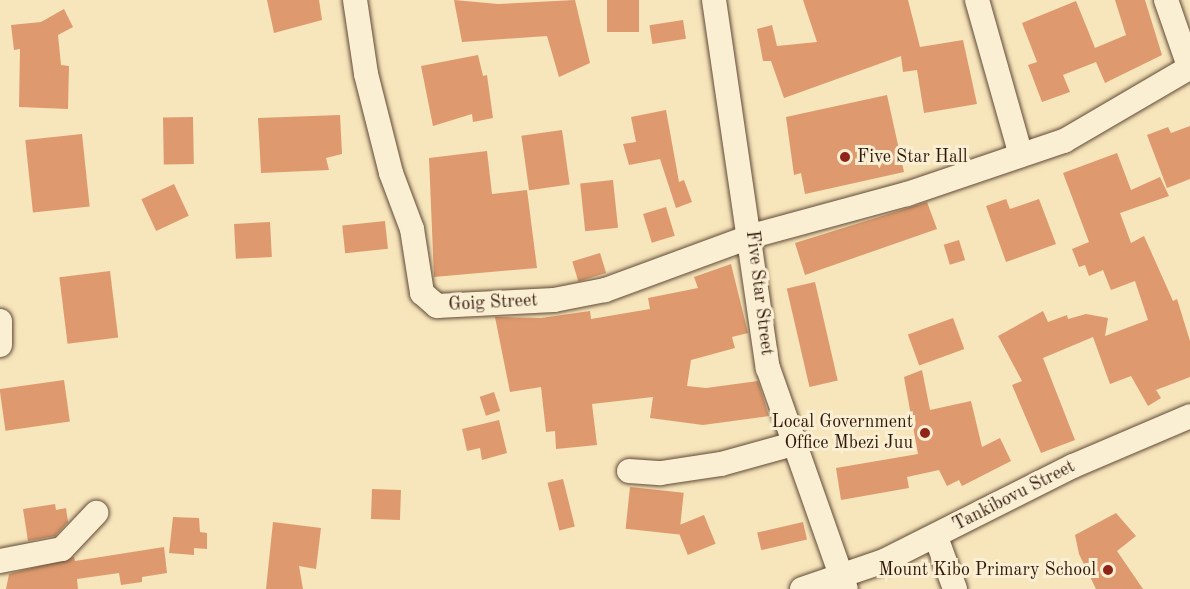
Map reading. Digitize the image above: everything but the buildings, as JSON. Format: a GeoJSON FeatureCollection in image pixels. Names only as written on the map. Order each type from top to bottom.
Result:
{"type":"FeatureCollection","features":[{"type":"Feature","properties":{"kind":"street","name":"Goig Street"},"geometry":{"type":"LineString","coordinates":[[355,0],[366,75],[391,173],[412,228],[422,293],[428,302],[437,306],[495,306],[554,300],[605,290],[752,236]]}},
{"type":"Feature","properties":{"kind":"street","name":"Five Star Street"},"geometry":{"type":"LineString","coordinates":[[714,0],[752,236],[768,368],[842,583]]}},
{"type":"Feature","properties":{"kind":"street"},"geometry":{"type":"LineString","coordinates":[[977,0],[1022,155]]}},
{"type":"Feature","properties":{"kind":"street"},"geometry":{"type":"LineString","coordinates":[[752,236],[907,194],[1073,137],[1190,69],[1166,0]]}},
{"type":"Feature","properties":{"kind":"street"},"geometry":{"type":"LineString","coordinates":[[0,321],[0,345]]}},
{"type":"Feature","properties":{"kind":"street","name":"Tankibovu Street"},"geometry":{"type":"LineString","coordinates":[[802,589],[842,583],[1073,466],[1190,416]]}},
{"type":"Feature","properties":{"kind":"street"},"geometry":{"type":"LineString","coordinates":[[629,471],[661,473],[721,464],[793,444]]}},
{"type":"Feature","properties":{"kind":"street"},"geometry":{"type":"LineString","coordinates":[[0,561],[62,549],[96,513]]}},
{"type":"Feature","properties":{"kind":"street"},"geometry":{"type":"LineString","coordinates":[[936,537],[955,589]]}},
{"type":"Feature","properties":{"kind":"place","name":"Five Star Hall"},"geometry":{"type":"Point","coordinates":[845,157]}},
{"type":"Feature","properties":{"kind":"place","name":"Local Government Office Mbezi Juu"},"geometry":{"type":"Point","coordinates":[925,433]}},
{"type":"Feature","properties":{"kind":"place","name":"Mount Kibo Primary School"},"geometry":{"type":"Point","coordinates":[1108,570]}}]}
